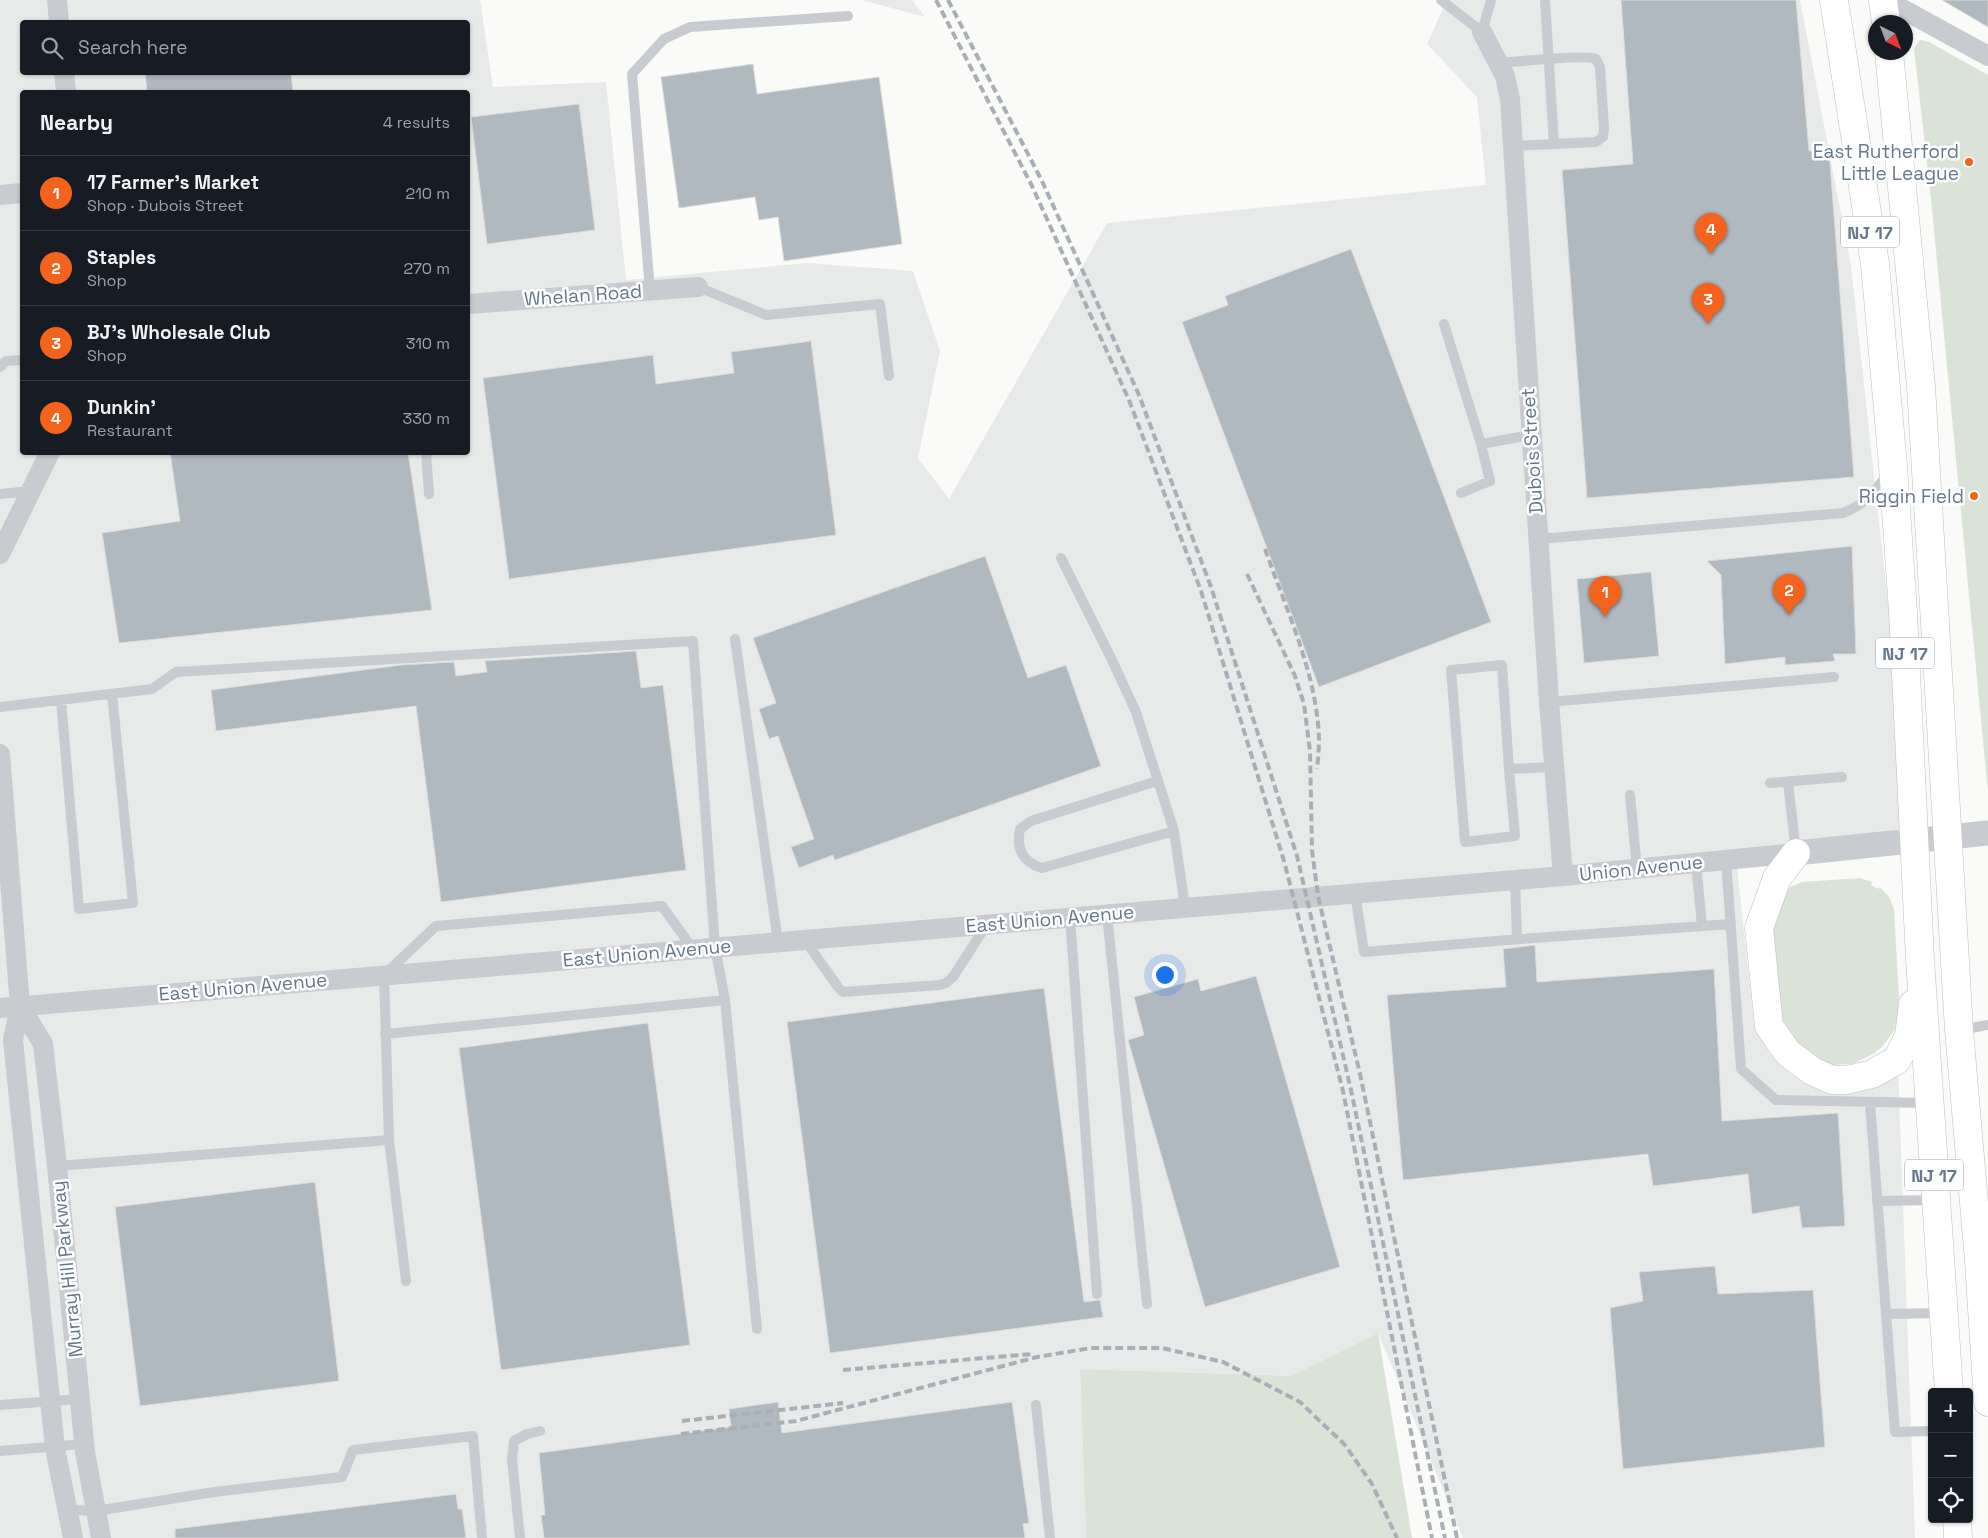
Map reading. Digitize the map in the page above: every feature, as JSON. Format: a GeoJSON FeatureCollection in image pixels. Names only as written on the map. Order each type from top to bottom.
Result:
{"type":"FeatureCollection","features":[{"type":"Feature","properties":{"kind":"highway","name":"NJ 17"},"geometry":{"type":"LineString","coordinates":[[1834,0],[1875,264],[1893,466],[1903,612],[1920,958],[1949,1388]]}},
{"type":"Feature","properties":{"kind":"highway"},"geometry":{"type":"LineString","coordinates":[[1885,0],[1886,15]]}},
{"type":"Feature","properties":{"kind":"highway","name":"NJ 17"},"geometry":{"type":"LineString","coordinates":[[1890,60],[1921,386],[1960,1030],[1984,1302],[1988,1402]]}},
{"type":"Feature","properties":{"kind":"highway"},"geometry":{"type":"LineString","coordinates":[[1796,853],[1777,878],[1759,928],[1769,1026],[1788,1053],[1812,1071],[1832,1080],[1847,1080],[1872,1074],[1896,1060],[1908,1036],[1920,958]]}},
{"type":"Feature","properties":{"kind":"highway"},"geometry":{"type":"LineString","coordinates":[[1979,1261],[1988,1201]]}},
{"type":"Feature","properties":{"kind":"highway"},"geometry":{"type":"LineString","coordinates":[[1957,1523],[1958,1538]]}},
{"type":"Feature","properties":{"kind":"street"},"geometry":{"type":"LineString","coordinates":[[1885,0],[1988,56]]}},
{"type":"Feature","properties":{"kind":"street"},"geometry":{"type":"LineString","coordinates":[[59,20],[62,1]]}},
{"type":"Feature","properties":{"kind":"street","name":"Dubois Street"},"geometry":{"type":"LineString","coordinates":[[1482,32],[1509,87],[1549,702],[1563,876]]}},
{"type":"Feature","properties":{"kind":"street"},"geometry":{"type":"LineString","coordinates":[[64,75],[66,90]]}},
{"type":"Feature","properties":{"kind":"street"},"geometry":{"type":"LineString","coordinates":[[0,195],[20,193]]}},
{"type":"Feature","properties":{"kind":"street","name":"Whelan Road"},"geometry":{"type":"LineString","coordinates":[[470,304],[698,287]]}},
{"type":"Feature","properties":{"kind":"street"},"geometry":{"type":"LineString","coordinates":[[0,554],[49,455]]}},
{"type":"Feature","properties":{"kind":"street","name":"Murray Hill Parkway"},"geometry":{"type":"LineString","coordinates":[[0,754],[20,1006],[13,1040],[55,1448],[73,1538]]}},
{"type":"Feature","properties":{"kind":"street","name":"Union Avenue"},"geometry":{"type":"LineString","coordinates":[[1294,898],[1638,869],[1988,833]]}},
{"type":"Feature","properties":{"kind":"street","name":"East Union Avenue"},"geometry":{"type":"LineString","coordinates":[[0,1008],[1294,898]]}},
{"type":"Feature","properties":{"kind":"street","name":"Murray Hill Parkway"},"geometry":{"type":"LineString","coordinates":[[20,1006],[43,1044],[84,1444],[101,1538]]}},
{"type":"Feature","properties":{"kind":"street"},"geometry":{"type":"LineString","coordinates":[[37,1263],[66,1260]]}},
{"type":"Feature","properties":{"kind":"lane"},"geometry":{"type":"LineString","coordinates":[[1441,0],[1482,32],[1491,0]]}},
{"type":"Feature","properties":{"kind":"lane"},"geometry":{"type":"LineString","coordinates":[[1545,0],[1554,144]]}},
{"type":"Feature","properties":{"kind":"lane"},"geometry":{"type":"LineString","coordinates":[[650,290],[632,74],[664,38],[690,27],[848,16]]}},
{"type":"Feature","properties":{"kind":"lane"},"geometry":{"type":"LineString","coordinates":[[1498,63],[1588,57],[1596,59],[1600,67],[1603,137],[1596,142],[1513,146]]}},
{"type":"Feature","properties":{"kind":"lane"},"geometry":{"type":"LineString","coordinates":[[698,287],[766,315],[880,304],[889,376]]}},
{"type":"Feature","properties":{"kind":"lane"},"geometry":{"type":"LineString","coordinates":[[1444,324],[1481,444],[1490,481],[1462,493]]}},
{"type":"Feature","properties":{"kind":"lane"},"geometry":{"type":"LineString","coordinates":[[0,367],[6,361],[20,360]]}},
{"type":"Feature","properties":{"kind":"lane"},"geometry":{"type":"LineString","coordinates":[[1481,444],[1531,435]]}},
{"type":"Feature","properties":{"kind":"lane"},"geometry":{"type":"LineString","coordinates":[[426,455],[429,494]]}},
{"type":"Feature","properties":{"kind":"lane"},"geometry":{"type":"LineString","coordinates":[[1539,539],[1844,513],[1856,508],[1872,496],[1893,466]]}},
{"type":"Feature","properties":{"kind":"lane"},"geometry":{"type":"LineString","coordinates":[[0,494],[31,491]]}},
{"type":"Feature","properties":{"kind":"lane"},"geometry":{"type":"LineString","coordinates":[[1061,558],[1136,712],[1174,831],[1185,907]]}},
{"type":"Feature","properties":{"kind":"lane"},"geometry":{"type":"LineString","coordinates":[[735,639],[778,942]]}},
{"type":"Feature","properties":{"kind":"lane"},"geometry":{"type":"LineString","coordinates":[[0,707],[152,689],[176,672],[693,641],[715,947],[724,1000],[757,1329]]}},
{"type":"Feature","properties":{"kind":"lane"},"geometry":{"type":"LineString","coordinates":[[1502,665],[1509,769],[1515,836],[1465,842],[1451,670],[1502,665]]}},
{"type":"Feature","properties":{"kind":"lane"},"geometry":{"type":"LineString","coordinates":[[1549,702],[1834,677]]}},
{"type":"Feature","properties":{"kind":"lane"},"geometry":{"type":"LineString","coordinates":[[61,700],[79,909],[133,904],[112,694]]}},
{"type":"Feature","properties":{"kind":"lane"},"geometry":{"type":"LineString","coordinates":[[1509,769],[1554,767]]}},
{"type":"Feature","properties":{"kind":"lane"},"geometry":{"type":"LineString","coordinates":[[1770,783],[1842,777]]}},
{"type":"Feature","properties":{"kind":"lane"},"geometry":{"type":"LineString","coordinates":[[1157,781],[1031,821],[1020,829],[1018,838],[1023,858],[1030,865],[1042,868],[1174,831]]}},
{"type":"Feature","properties":{"kind":"lane"},"geometry":{"type":"LineString","coordinates":[[1788,782],[1796,853]]}},
{"type":"Feature","properties":{"kind":"lane"},"geometry":{"type":"LineString","coordinates":[[1630,795],[1638,869]]}},
{"type":"Feature","properties":{"kind":"lane"},"geometry":{"type":"LineString","coordinates":[[1726,860],[1741,1069],[1776,1100],[1930,1103]]}},
{"type":"Feature","properties":{"kind":"lane"},"geometry":{"type":"LineString","coordinates":[[1696,863],[1702,926]]}},
{"type":"Feature","properties":{"kind":"lane"},"geometry":{"type":"LineString","coordinates":[[1515,880],[1517,939]]}},
{"type":"Feature","properties":{"kind":"lane"},"geometry":{"type":"LineString","coordinates":[[1355,893],[1364,952],[1731,924]]}},
{"type":"Feature","properties":{"kind":"lane"},"geometry":{"type":"LineString","coordinates":[[406,1281],[389,1140],[384,975],[436,926],[662,906],[693,949]]}},
{"type":"Feature","properties":{"kind":"lane"},"geometry":{"type":"LineString","coordinates":[[1107,914],[1147,1304]]}},
{"type":"Feature","properties":{"kind":"lane"},"geometry":{"type":"LineString","coordinates":[[1070,917],[1097,1294]]}},
{"type":"Feature","properties":{"kind":"lane"},"geometry":{"type":"LineString","coordinates":[[804,940],[843,992],[940,985],[953,977],[987,924]]}},
{"type":"Feature","properties":{"kind":"lane"},"geometry":{"type":"LineString","coordinates":[[385,1034],[724,1000]]}},
{"type":"Feature","properties":{"kind":"lane"},"geometry":{"type":"LineString","coordinates":[[1960,1030],[1988,1025]]}},
{"type":"Feature","properties":{"kind":"lane"},"geometry":{"type":"LineString","coordinates":[[1870,1103],[1895,1432],[1928,1431]]}},
{"type":"Feature","properties":{"kind":"lane"},"geometry":{"type":"LineString","coordinates":[[57,1166],[389,1140]]}},
{"type":"Feature","properties":{"kind":"lane"},"geometry":{"type":"LineString","coordinates":[[1877,1201],[1936,1200]]}},
{"type":"Feature","properties":{"kind":"lane"},"geometry":{"type":"LineString","coordinates":[[1886,1314],[1944,1313]]}},
{"type":"Feature","properties":{"kind":"lane"},"geometry":{"type":"LineString","coordinates":[[0,1405],[80,1398]]}},
{"type":"Feature","properties":{"kind":"lane"},"geometry":{"type":"LineString","coordinates":[[1036,1406],[1050,1538]]}},
{"type":"Feature","properties":{"kind":"lane"},"geometry":{"type":"LineString","coordinates":[[520,1538],[512,1459],[514,1441],[527,1434],[540,1431]]}},
{"type":"Feature","properties":{"kind":"lane"},"geometry":{"type":"LineString","coordinates":[[68,1510],[96,1510],[214,1492],[342,1477],[353,1450],[473,1436],[482,1538]]}},
{"type":"Feature","properties":{"kind":"lane"},"geometry":{"type":"LineString","coordinates":[[0,1451],[55,1448],[84,1444]]}},
{"type":"Feature","properties":{"kind":"shaded area"},"geometry":{"type":"Polygon","coordinates":[[[0,0],[480,0],[493,87],[606,82],[626,280],[807,263],[913,271],[940,351],[918,458],[949,499],[1107,223],[1486,185],[1477,97],[1427,44],[1447,0],[1800,0],[1851,266],[1914,841],[1737,866],[1754,1024],[1770,1054],[1792,1075],[1817,1085],[1898,1066],[1915,1538],[1463,1538],[1378,1333],[1291,1376],[1080,1369],[1086,1538],[0,1538],[0,0]]]}},
{"type":"Feature","properties":{"kind":"shaded area"},"geometry":{"type":"Polygon","coordinates":[[[862,0],[912,0],[925,17],[862,0]]]}},
{"type":"Feature","properties":{"kind":"shaded area","name":"Riggin Field"},"geometry":{"type":"Polygon","coordinates":[[[1920,40],[1929,42],[1988,75],[1988,793],[1931,199],[1914,48],[1920,40]]]}},
{"type":"Feature","properties":{"kind":"shaded area"},"geometry":{"type":"Polygon","coordinates":[[[1860,878],[1872,882],[1871,885],[1878,889],[1880,887],[1889,897],[1894,909],[1899,998],[1897,1021],[1894,1031],[1882,1047],[1873,1054],[1852,1064],[1833,1065],[1807,1056],[1780,1020],[1771,923],[1784,891],[1790,887],[1802,882],[1860,878]]]}},
{"type":"Feature","properties":{"kind":"shaded area"},"geometry":{"type":"Polygon","coordinates":[[[1378,1333],[1412,1538],[1086,1538],[1080,1369],[1291,1376],[1378,1333]]]}},
{"type":"Feature","properties":{"kind":"building"},"geometry":{"type":"Polygon","coordinates":[[[1621,0],[1796,0],[1809,151],[1829,150],[1854,477],[1587,498],[1562,170],[1633,164],[1621,0]]]}},
{"type":"Feature","properties":{"kind":"building"},"geometry":{"type":"Polygon","coordinates":[[[1942,0],[1988,0],[1988,27],[1942,0]]]}},
{"type":"Feature","properties":{"kind":"building"},"geometry":{"type":"Polygon","coordinates":[[[753,64],[757,94],[879,77],[902,244],[784,261],[778,217],[759,220],[755,197],[679,208],[661,77],[753,64]]]}},
{"type":"Feature","properties":{"kind":"building"},"geometry":{"type":"Polygon","coordinates":[[[145,75],[291,75],[293,90],[147,90],[145,75]]]}},
{"type":"Feature","properties":{"kind":"building"},"geometry":{"type":"Polygon","coordinates":[[[579,104],[595,230],[487,244],[471,117],[579,104]]]}},
{"type":"Feature","properties":{"kind":"building"},"geometry":{"type":"Polygon","coordinates":[[[1351,249],[1491,622],[1319,687],[1182,322],[1228,305],[1225,296],[1351,249]]]}},
{"type":"Feature","properties":{"kind":"building"},"geometry":{"type":"Polygon","coordinates":[[[811,341],[836,535],[509,579],[483,378],[653,355],[656,384],[734,373],[731,352],[811,341]]]}},
{"type":"Feature","properties":{"kind":"building"},"geometry":{"type":"Polygon","coordinates":[[[170,455],[408,455],[432,610],[119,643],[102,533],[180,521],[170,455]]]}},
{"type":"Feature","properties":{"kind":"building"},"geometry":{"type":"Polygon","coordinates":[[[1852,546],[1856,654],[1833,654],[1835,661],[1785,665],[1785,657],[1725,664],[1721,575],[1707,561],[1852,546]]]}},
{"type":"Feature","properties":{"kind":"building"},"geometry":{"type":"Polygon","coordinates":[[[985,556],[1028,678],[1066,665],[1101,766],[835,860],[833,855],[799,868],[791,847],[814,839],[778,736],[769,739],[759,709],[776,703],[753,638],[985,556]]]}},
{"type":"Feature","properties":{"kind":"building"},"geometry":{"type":"Polygon","coordinates":[[[1651,572],[1659,656],[1584,663],[1577,579],[1651,572]]]}},
{"type":"Feature","properties":{"kind":"building"},"geometry":{"type":"Polygon","coordinates":[[[636,651],[641,688],[663,685],[686,870],[441,902],[416,706],[216,731],[211,690],[401,665],[454,662],[456,676],[487,672],[485,661],[636,651]]]}},
{"type":"Feature","properties":{"kind":"building"},"geometry":{"type":"Polygon","coordinates":[[[1535,945],[1537,982],[1714,969],[1722,1121],[1838,1113],[1845,1226],[1802,1228],[1799,1206],[1752,1214],[1748,1174],[1653,1186],[1648,1154],[1403,1180],[1387,995],[1506,987],[1503,949],[1535,945]]]}},
{"type":"Feature","properties":{"kind":"building"},"geometry":{"type":"Polygon","coordinates":[[[1256,976],[1340,1267],[1205,1307],[1128,1040],[1144,1035],[1134,997],[1198,979],[1201,991],[1256,976]]]}},
{"type":"Feature","properties":{"kind":"building"},"geometry":{"type":"Polygon","coordinates":[[[1044,988],[1084,1302],[1100,1300],[1103,1317],[830,1353],[787,1022],[1044,988]]]}},
{"type":"Feature","properties":{"kind":"building"},"geometry":{"type":"Polygon","coordinates":[[[648,1023],[690,1345],[501,1370],[459,1048],[648,1023]]]}},
{"type":"Feature","properties":{"kind":"building"},"geometry":{"type":"Polygon","coordinates":[[[315,1182],[339,1381],[140,1406],[115,1207],[315,1182]]]}},
{"type":"Feature","properties":{"kind":"building"},"geometry":{"type":"Polygon","coordinates":[[[1715,1266],[1718,1294],[1813,1290],[1825,1447],[1623,1469],[1610,1308],[1643,1301],[1639,1272],[1715,1266]]]}},
{"type":"Feature","properties":{"kind":"building"},"geometry":{"type":"Polygon","coordinates":[[[778,1402],[782,1433],[1012,1402],[1029,1523],[1023,1524],[1025,1538],[544,1538],[541,1515],[545,1515],[539,1453],[731,1427],[729,1409],[778,1402]]]}},
{"type":"Feature","properties":{"kind":"building"},"geometry":{"type":"Polygon","coordinates":[[[456,1494],[458,1509],[462,1509],[466,1538],[175,1538],[175,1529],[456,1494]]]}},
{"type":"Feature","properties":{"kind":"railway"},"geometry":{"type":"LineString","coordinates":[[936,0],[1032,186],[1129,400],[1201,591],[1284,861],[1343,1091],[1432,1538]]}},
{"type":"Feature","properties":{"kind":"railway"},"geometry":{"type":"LineString","coordinates":[[948,0],[1042,181],[1139,395],[1211,587],[1297,856],[1351,1090],[1445,1538]]}},
{"type":"Feature","properties":{"kind":"railway"},"geometry":{"type":"LineString","coordinates":[[1265,549],[1299,642],[1313,690],[1319,739],[1317,769]]}},
{"type":"Feature","properties":{"kind":"railway"},"geometry":{"type":"LineString","coordinates":[[1247,574],[1295,676],[1304,704],[1310,751],[1312,850],[1318,896],[1360,1074],[1457,1538]]}},
{"type":"Feature","properties":{"kind":"railway"},"geometry":{"type":"LineString","coordinates":[[681,1434],[796,1421],[1037,1357],[1091,1348],[1162,1348],[1223,1362],[1300,1402],[1345,1445],[1372,1484],[1397,1538]]}},
{"type":"Feature","properties":{"kind":"railway"},"geometry":{"type":"LineString","coordinates":[[843,1370],[1032,1354]]}},
{"type":"Feature","properties":{"kind":"railway"},"geometry":{"type":"LineString","coordinates":[[682,1421],[843,1403]]}},
{"type":"Feature","properties":{"kind":"place","name":"East Rutherford Little League"},"geometry":{"type":"Point","coordinates":[1969,162]}},
{"type":"Feature","properties":{"kind":"place","name":"Dunkin'"},"geometry":{"type":"Point","coordinates":[1711,254]}},
{"type":"Feature","properties":{"kind":"place","name":"BJ's Wholesale Club"},"geometry":{"type":"Point","coordinates":[1708,324]}},
{"type":"Feature","properties":{"kind":"place","name":"Riggin Field"},"geometry":{"type":"Point","coordinates":[1974,496]}},
{"type":"Feature","properties":{"kind":"place","name":"Staples"},"geometry":{"type":"Point","coordinates":[1789,615]}},
{"type":"Feature","properties":{"kind":"place","name":"17 Farmer's Market"},"geometry":{"type":"Point","coordinates":[1605,617]}}]}
